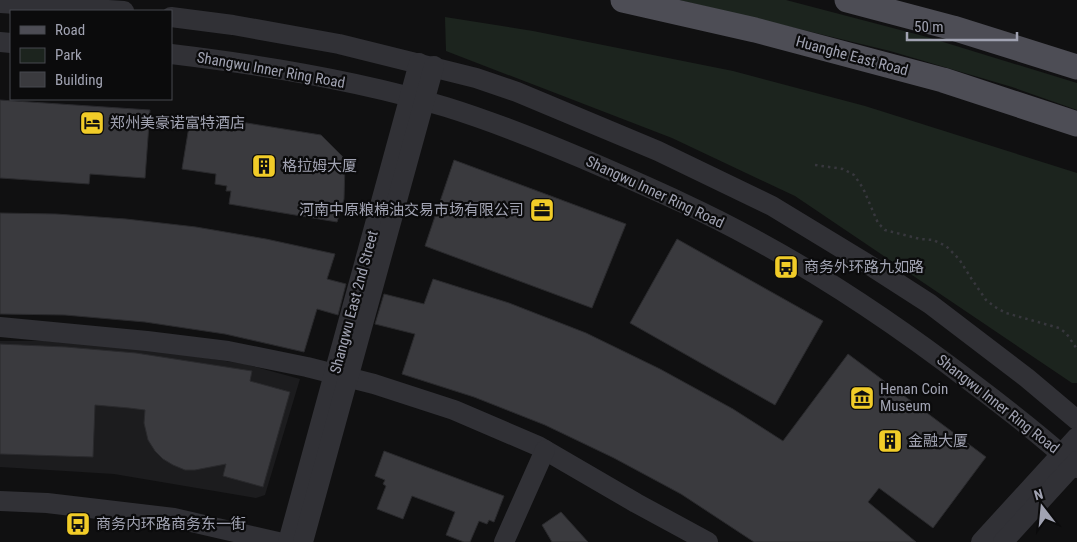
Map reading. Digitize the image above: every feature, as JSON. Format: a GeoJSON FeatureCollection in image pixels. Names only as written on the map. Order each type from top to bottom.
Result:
{"type":"FeatureCollection","features":[{"type":"Feature","properties":{"kind":"main road","name":"Huanghe East Road"},"geometry":{"type":"LineString","coordinates":[[623,0],[755,30],[942,80],[1077,124]]}},
{"type":"Feature","properties":{"kind":"main road"},"geometry":{"type":"LineString","coordinates":[[846,0],[953,28],[1077,67]]}},
{"type":"Feature","properties":{"kind":"street"},"geometry":{"type":"LineString","coordinates":[[0,3],[108,10]]}},
{"type":"Feature","properties":{"kind":"street"},"geometry":{"type":"LineString","coordinates":[[172,17],[233,25],[339,44],[427,64],[518,92],[658,151],[772,206],[874,268],[930,304],[1027,378],[1077,420]]}},
{"type":"Feature","properties":{"kind":"street","name":"Shangwu Inner Ring Road"},"geometry":{"type":"LineString","coordinates":[[172,54],[218,59],[340,80],[417,99],[503,126],[690,206],[754,239],[908,334],[1045,439],[1072,462]]}},
{"type":"Feature","properties":{"kind":"street","name":"Shangwu East 2nd Street"},"geometry":{"type":"LineString","coordinates":[[288,542],[341,376],[427,64]]}},
{"type":"Feature","properties":{"kind":"street"},"geometry":{"type":"LineString","coordinates":[[0,327],[219,350],[308,367],[374,384],[454,410],[545,450],[701,540]]}},
{"type":"Feature","properties":{"kind":"street","name":"Shangwu East 2nd Street"},"geometry":{"type":"LineString","coordinates":[[303,542],[341,376]]}},
{"type":"Feature","properties":{"kind":"street"},"geometry":{"type":"LineString","coordinates":[[1003,542],[1072,462],[1077,437]]}},
{"type":"Feature","properties":{"kind":"street"},"geometry":{"type":"LineString","coordinates":[[504,542],[545,450]]}},
{"type":"Feature","properties":{"kind":"street"},"geometry":{"type":"LineString","coordinates":[[981,542],[1072,462]]}},
{"type":"Feature","properties":{"kind":"street"},"geometry":{"type":"LineString","coordinates":[[0,501],[48,503],[174,518],[278,542]]}},
{"type":"Feature","properties":{"kind":"path"},"geometry":{"type":"LineString","coordinates":[[815,164],[843,169],[854,176],[863,188],[878,223],[884,230],[920,239],[933,240],[946,246],[959,259],[981,292],[995,307],[1006,313],[1059,328],[1066,333],[1077,349]]}},
{"type":"Feature","properties":{"kind":"shaded area"},"geometry":{"type":"Polygon","coordinates":[[[0,341],[45,341],[154,350],[245,364],[300,379],[265,495],[256,498],[114,474],[0,467],[0,341]]]}},
{"type":"Feature","properties":{"kind":"green space"},"geometry":{"type":"Polygon","coordinates":[[[679,0],[786,0],[927,37],[1077,83],[1077,110],[1012,87],[890,51],[679,0]]]}},
{"type":"Feature","properties":{"kind":"green space"},"geometry":{"type":"Polygon","coordinates":[[[445,17],[533,31],[733,71],[865,106],[1077,173],[1077,383],[1072,383],[795,196],[672,138],[446,51],[445,17]]]}},
{"type":"Feature","properties":{"kind":"building"},"geometry":{"type":"Polygon","coordinates":[[[0,100],[150,110],[145,178],[90,174],[89,184],[0,178],[0,100]]]}},
{"type":"Feature","properties":{"kind":"building","name":"格拉姆大厦"},"geometry":{"type":"Polygon","coordinates":[[[191,114],[321,135],[342,156],[345,163],[344,199],[337,222],[229,204],[231,191],[226,191],[227,186],[215,184],[216,174],[182,169],[191,114]]]}},
{"type":"Feature","properties":{"kind":"building"},"geometry":{"type":"Polygon","coordinates":[[[454,160],[626,224],[592,308],[425,246],[454,160]]]}},
{"type":"Feature","properties":{"kind":"building"},"geometry":{"type":"Polygon","coordinates":[[[0,213],[56,214],[126,219],[196,227],[266,239],[335,254],[327,279],[346,284],[338,315],[317,309],[304,352],[225,334],[145,322],[65,315],[0,314],[0,213]]]}},
{"type":"Feature","properties":{"kind":"building"},"geometry":{"type":"Polygon","coordinates":[[[677,239],[823,321],[775,405],[630,323],[677,239]]]}},
{"type":"Feature","properties":{"kind":"building"},"geometry":{"type":"Polygon","coordinates":[[[433,279],[509,303],[586,333],[660,369],[733,409],[783,441],[848,354],[986,457],[933,528],[879,488],[868,502],[916,542],[754,542],[681,494],[614,458],[545,425],[474,397],[402,374],[415,334],[375,324],[384,294],[424,304],[433,279]]]}},
{"type":"Feature","properties":{"kind":"building"},"geometry":{"type":"Polygon","coordinates":[[[0,344],[136,353],[252,371],[250,381],[290,392],[263,487],[223,476],[226,464],[185,470],[163,459],[148,440],[144,423],[145,410],[95,405],[93,457],[0,454],[0,344]]]}},
{"type":"Feature","properties":{"kind":"building"},"geometry":{"type":"Polygon","coordinates":[[[384,451],[504,496],[494,522],[489,520],[487,524],[479,521],[470,542],[464,542],[446,535],[455,512],[412,496],[403,519],[377,509],[386,486],[383,484],[385,480],[375,476],[384,451]]]}},
{"type":"Feature","properties":{"kind":"building"},"geometry":{"type":"Polygon","coordinates":[[[561,512],[588,542],[552,542],[542,525],[561,512]]]}},
{"type":"Feature","properties":{"kind":"place","name":"郑州美豪诺富特酒店"},"geometry":{"type":"Point","coordinates":[92,123]}},
{"type":"Feature","properties":{"kind":"place","name":"格拉姆大厦"},"geometry":{"type":"Point","coordinates":[264,166]}},
{"type":"Feature","properties":{"kind":"place","name":"河南中原粮棉油交易市场有限公司"},"geometry":{"type":"Point","coordinates":[542,210]}},
{"type":"Feature","properties":{"kind":"place","name":"商务外环路九如路"},"geometry":{"type":"Point","coordinates":[786,267]}},
{"type":"Feature","properties":{"kind":"place","name":"Henan Coin Museum"},"geometry":{"type":"Point","coordinates":[862,398]}},
{"type":"Feature","properties":{"kind":"place","name":"金融大厦"},"geometry":{"type":"Point","coordinates":[890,441]}},
{"type":"Feature","properties":{"kind":"place","name":"商务内环路商务东一街"},"geometry":{"type":"Point","coordinates":[78,524]}}]}
